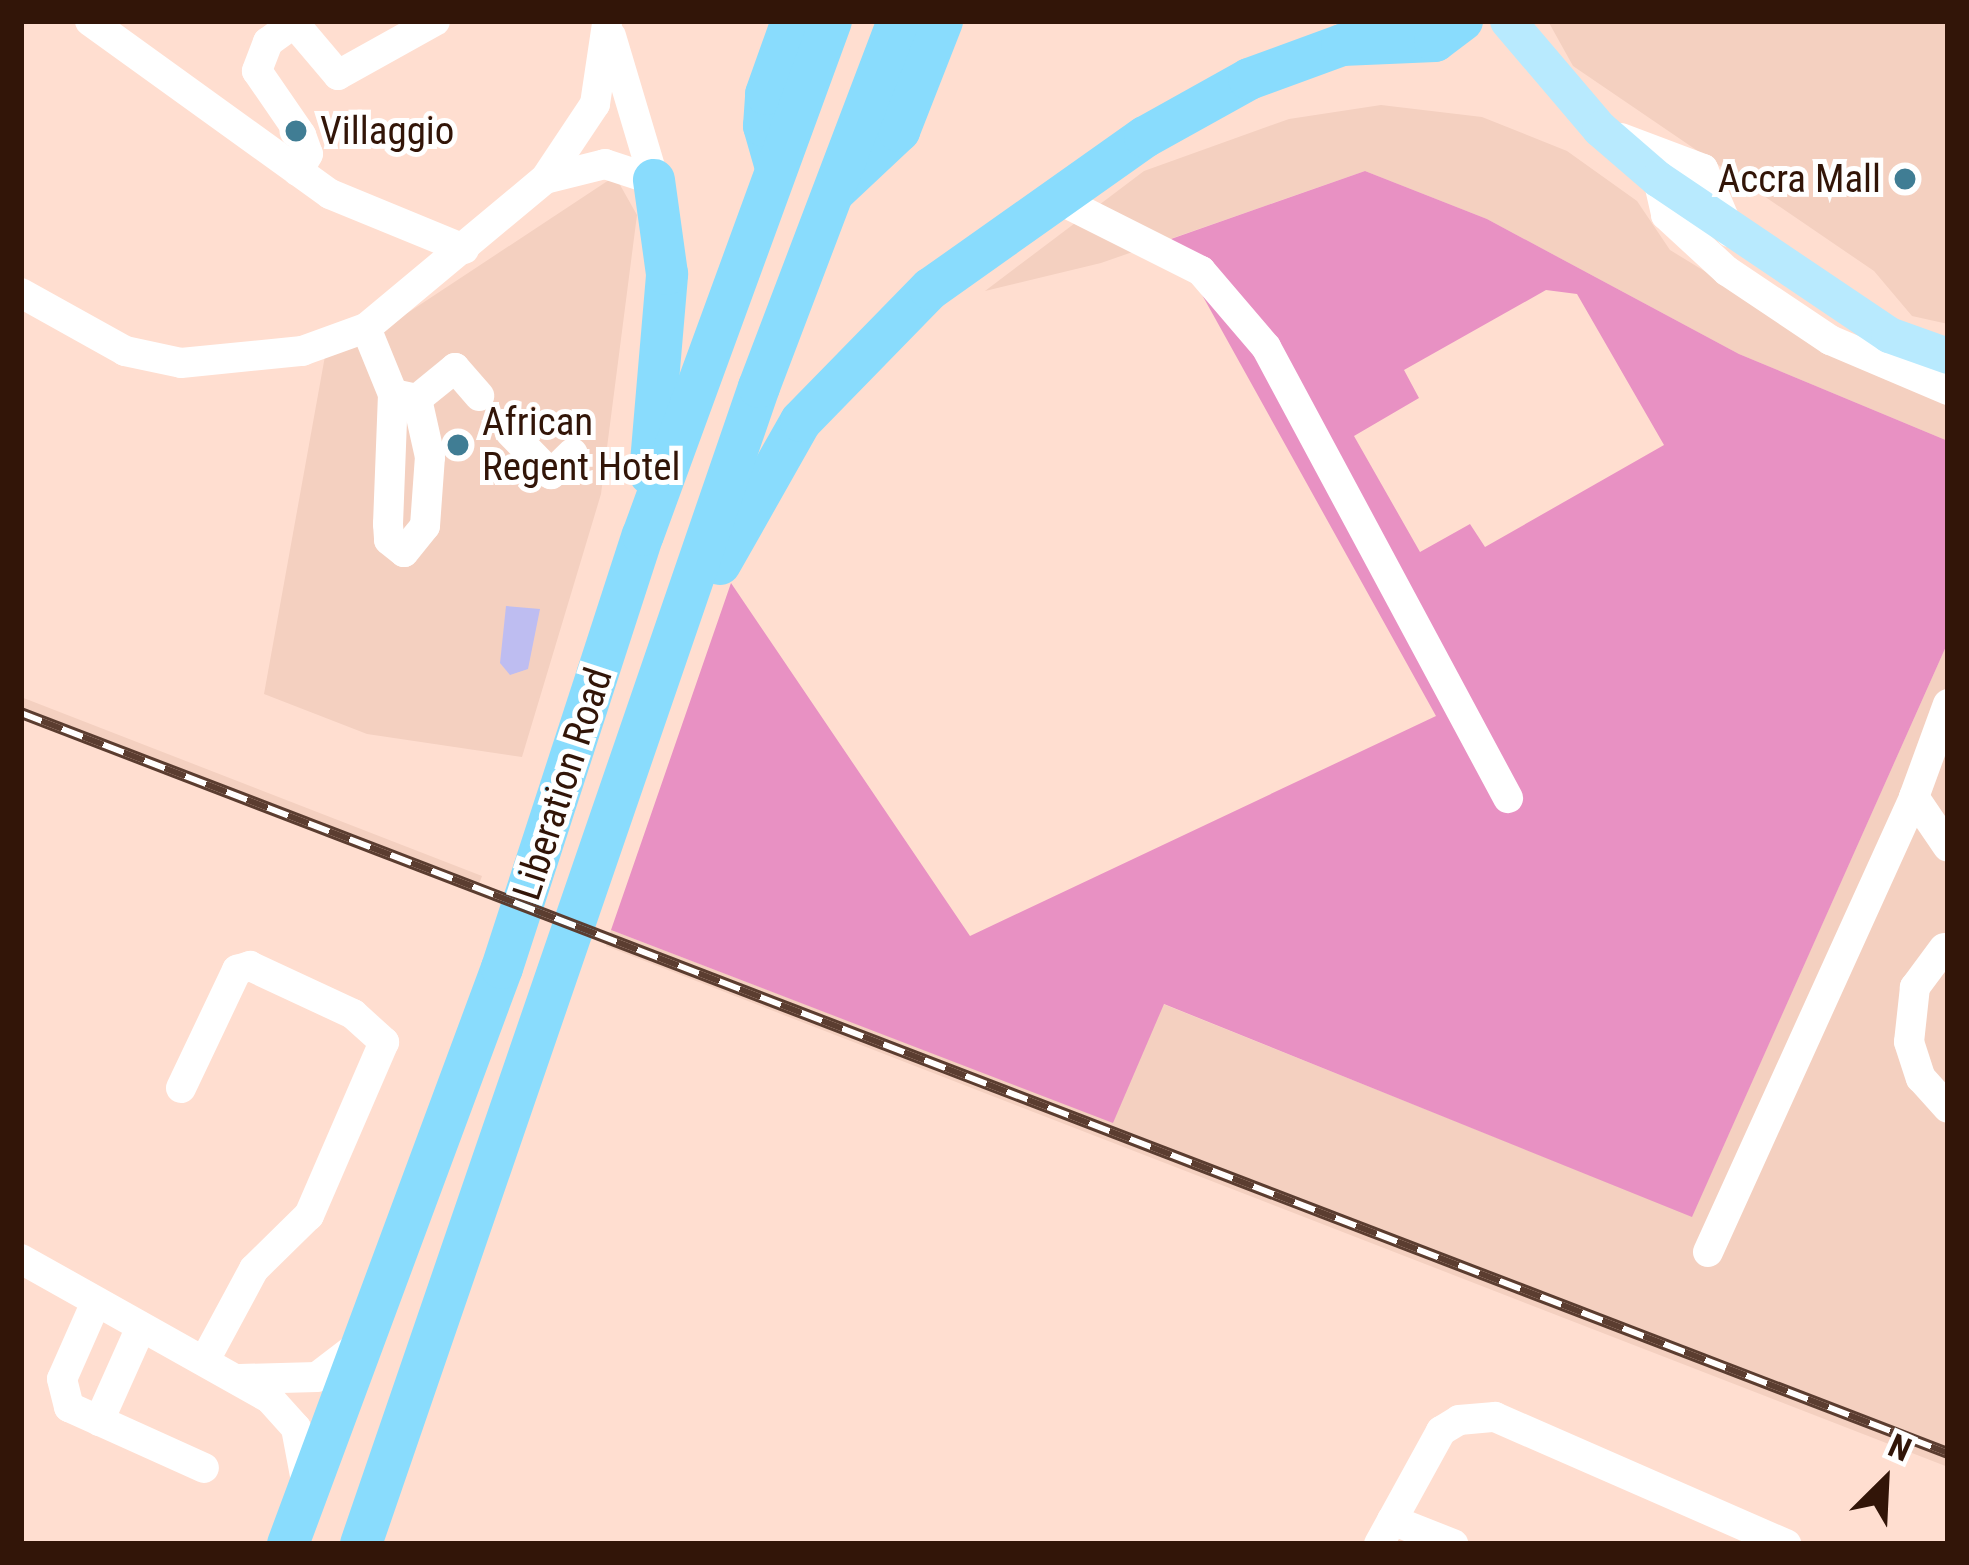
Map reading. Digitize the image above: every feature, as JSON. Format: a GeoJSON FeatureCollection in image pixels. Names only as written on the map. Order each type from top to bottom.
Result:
{"type":"FeatureCollection","features":[{"type":"Feature","properties":{"kind":"highway"},"geometry":{"type":"LineString","coordinates":[[776,168],[764,126],[766,94],[792,21]]}},
{"type":"Feature","properties":{"kind":"highway","name":"Liberation Road"},"geometry":{"type":"LineString","coordinates":[[288,1544],[502,968],[643,535],[832,21]]}},
{"type":"Feature","properties":{"kind":"highway","name":"Liberation Road"},"geometry":{"type":"LineString","coordinates":[[361,1544],[674,646],[759,387],[898,21]]}},
{"type":"Feature","properties":{"kind":"highway"},"geometry":{"type":"LineString","coordinates":[[834,192],[899,131],[942,21]]}},
{"type":"Feature","properties":{"kind":"highway"},"geometry":{"type":"LineString","coordinates":[[674,646],[801,421],[930,289],[1145,137],[1249,79],[1372,30],[1436,41],[1462,21]]}},
{"type":"Feature","properties":{"kind":"highway"},"geometry":{"type":"LineString","coordinates":[[643,535],[667,274],[654,180]]}},
{"type":"Feature","properties":{"kind":"main road"},"geometry":{"type":"LineString","coordinates":[[1508,21],[1600,129],[1658,178],[1730,232],[1889,335],[1948,356]]}},
{"type":"Feature","properties":{"kind":"street"},"geometry":{"type":"LineString","coordinates":[[90,21],[330,194],[464,249]]}},
{"type":"Feature","properties":{"kind":"street"},"geometry":{"type":"LineString","coordinates":[[298,171],[308,154],[302,135],[256,70],[268,43],[295,22],[338,76],[435,21]]}},
{"type":"Feature","properties":{"kind":"street"},"geometry":{"type":"LineString","coordinates":[[21,293],[125,351],[181,363],[302,351],[366,328],[544,179],[595,104],[607,22]]}},
{"type":"Feature","properties":{"kind":"street"},"geometry":{"type":"LineString","coordinates":[[607,22],[654,180]]}},
{"type":"Feature","properties":{"kind":"street"},"geometry":{"type":"LineString","coordinates":[[1600,129],[1703,169],[1730,232]]}},
{"type":"Feature","properties":{"kind":"street"},"geometry":{"type":"LineString","coordinates":[[544,179],[605,164],[654,180]]}},
{"type":"Feature","properties":{"kind":"street"},"geometry":{"type":"LineString","coordinates":[[1658,178],[1666,215],[1727,271],[1830,340],[1948,390]]}},
{"type":"Feature","properties":{"kind":"street"},"geometry":{"type":"LineString","coordinates":[[1058,199],[1201,271],[1266,347],[1508,798]]}},
{"type":"Feature","properties":{"kind":"street"},"geometry":{"type":"LineString","coordinates":[[366,328],[405,396],[454,368],[479,396]]}},
{"type":"Feature","properties":{"kind":"street"},"geometry":{"type":"LineString","coordinates":[[510,432],[551,474],[573,453]]}},
{"type":"Feature","properties":{"kind":"street"},"geometry":{"type":"LineString","coordinates":[[1708,1252],[1914,797],[1948,704]]}},
{"type":"Feature","properties":{"kind":"street"},"geometry":{"type":"LineString","coordinates":[[1914,797],[1948,847]]}},
{"type":"Feature","properties":{"kind":"street"},"geometry":{"type":"LineString","coordinates":[[1944,948],[1915,987],[1910,1042],[1922,1078],[1948,1108]]}},
{"type":"Feature","properties":{"kind":"street"},"geometry":{"type":"LineString","coordinates":[[181,1088],[237,970],[250,966],[353,1014],[384,1042],[309,1215],[254,1269],[205,1360]]}},
{"type":"Feature","properties":{"kind":"street"},"geometry":{"type":"LineString","coordinates":[[21,1259],[239,1379],[296,1428],[308,1492]]}},
{"type":"Feature","properties":{"kind":"street"},"geometry":{"type":"LineString","coordinates":[[96,1302],[62,1379],[70,1407],[205,1468]]}},
{"type":"Feature","properties":{"kind":"street"},"geometry":{"type":"LineString","coordinates":[[99,1421],[141,1327]]}},
{"type":"Feature","properties":{"kind":"street"},"geometry":{"type":"LineString","coordinates":[[239,1379],[296,1384],[317,1377],[364,1340]]}},
{"type":"Feature","properties":{"kind":"street"},"geometry":{"type":"LineString","coordinates":[[1453,1544],[1386,1532],[1441,1431],[1459,1420],[1495,1417],[1786,1544]]}},
{"type":"Feature","properties":{"kind":"shaded area"},"geometry":{"type":"Polygon","coordinates":[[[1548,21],[1948,21],[1948,324],[1912,316],[1874,271],[1573,66],[1548,21]]]}},
{"type":"Feature","properties":{"kind":"shaded area"},"geometry":{"type":"Polygon","coordinates":[[[1381,105],[1482,117],[1567,151],[1637,201],[1670,250],[1832,349],[1948,399],[1948,441],[1739,354],[1487,219],[1365,171],[1101,263],[985,291],[1144,171],[1289,119],[1381,105]]]}},
{"type":"Feature","properties":{"kind":"shaded area"},"geometry":{"type":"Polygon","coordinates":[[[1365,171],[1487,219],[1739,354],[1948,441],[1948,642],[1692,1217],[1164,1004],[1113,1123],[611,930],[731,583],[970,936],[1436,716],[1171,239],[1365,171]],[[1546,290],[1404,370],[1419,398],[1354,436],[1420,552],[1470,524],[1485,547],[1664,445],[1577,294],[1546,290]]]}},
{"type":"Feature","properties":{"kind":"shaded area","name":"African Regent Hotel"},"geometry":{"type":"Polygon","coordinates":[[[615,176],[637,215],[601,494],[522,757],[367,734],[264,694],[325,356],[409,312],[615,176]]]}},
{"type":"Feature","properties":{"kind":"shaded area"},"geometry":{"type":"Polygon","coordinates":[[[1948,642],[1948,1467],[606,946],[611,930],[1113,1122],[1163,1004],[1692,1216],[1948,642]]]}},
{"type":"Feature","properties":{"kind":"shaded area"},"geometry":{"type":"Polygon","coordinates":[[[21,697],[482,876],[476,892],[21,719],[21,697]]]}},
{"type":"Feature","properties":{"kind":"water"},"geometry":{"type":"Polygon","coordinates":[[[506,606],[540,609],[528,669],[510,675],[500,663],[506,606]]]}},
{"type":"Feature","properties":{"kind":"railway"},"geometry":{"type":"LineString","coordinates":[[21,713],[1948,1453]]}},
{"type":"Feature","properties":{"kind":"place","name":"Villaggio"},"geometry":{"type":"Point","coordinates":[296,131]}},
{"type":"Feature","properties":{"kind":"place","name":"Accra Mall"},"geometry":{"type":"Point","coordinates":[1905,179]}},
{"type":"Feature","properties":{"kind":"place","name":"African Regent Hotel"},"geometry":{"type":"Point","coordinates":[458,445]}}]}
